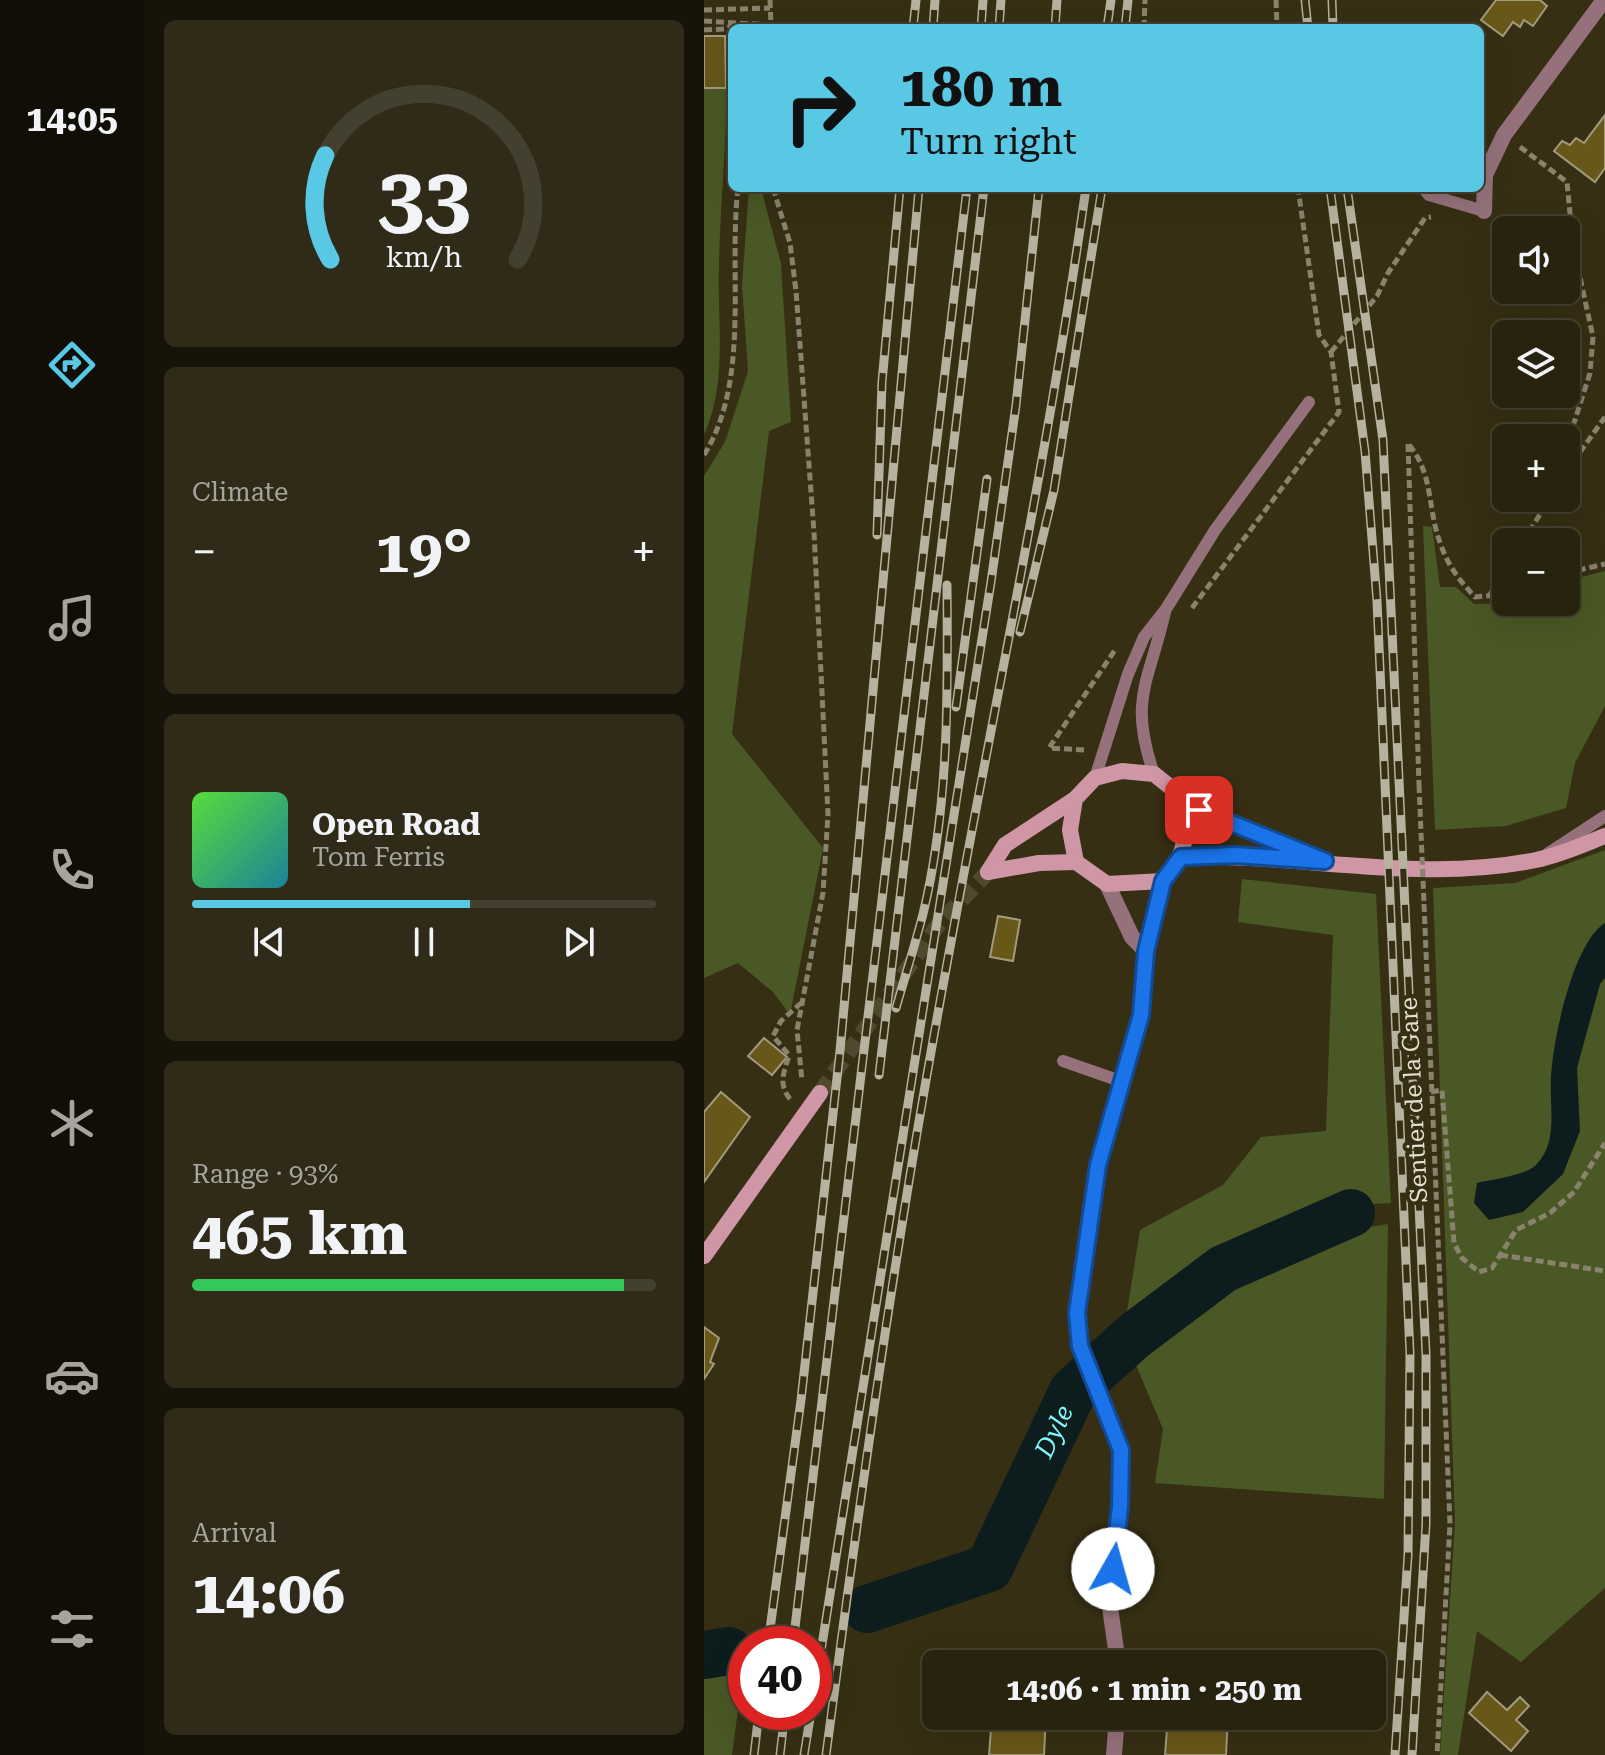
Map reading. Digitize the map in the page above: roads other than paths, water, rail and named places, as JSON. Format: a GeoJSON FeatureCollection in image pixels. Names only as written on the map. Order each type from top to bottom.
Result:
{"type":"FeatureCollection","features":[{"type":"Feature","properties":{"kind":"main road"},"geometry":{"type":"LineString","coordinates":[[1179,794],[1187,820],[1181,857],[1163,881],[1107,884],[1076,862],[1039,863],[988,872],[1005,845],[1075,799],[1095,778],[1122,771],[1154,774],[1179,794],[1199,810],[1325,861]]}},
{"type":"Feature","properties":{"kind":"main road"},"geometry":{"type":"LineString","coordinates":[[1075,799],[1070,830],[1076,862]]}},
{"type":"Feature","properties":{"kind":"main road"},"geometry":{"type":"LineString","coordinates":[[1181,857],[1234,855],[1375,868],[1455,869],[1538,860],[1605,836]]}},
{"type":"Feature","properties":{"kind":"main road"},"geometry":{"type":"LineString","coordinates":[[704,1256],[820,1093]]}},
{"type":"Feature","properties":{"kind":"street"},"geometry":{"type":"LineString","coordinates":[[1484,211],[1485,175],[1504,135],[1604,0]]}},
{"type":"Feature","properties":{"kind":"street"},"geometry":{"type":"LineString","coordinates":[[1116,1650],[1109,1600],[1120,1507],[1121,1450],[1085,1362],[1077,1313],[1098,1165],[1141,1015],[1146,951],[1163,881]]}},
{"type":"Feature","properties":{"kind":"street"},"geometry":{"type":"LineString","coordinates":[[1107,884],[1132,937],[1146,951]]}},
{"type":"Feature","properties":{"kind":"street"},"geometry":{"type":"LineString","coordinates":[[1114,1755],[1116,1730]]}},
{"type":"Feature","properties":{"kind":"lane"},"geometry":{"type":"LineString","coordinates":[[1426,192],[1484,211]]}},
{"type":"Feature","properties":{"kind":"lane"},"geometry":{"type":"LineString","coordinates":[[1095,778],[1128,674],[1144,637],[1166,609],[1208,540],[1309,402]]}},
{"type":"Feature","properties":{"kind":"lane"},"geometry":{"type":"LineString","coordinates":[[1154,774],[1139,713],[1166,609]]}},
{"type":"Feature","properties":{"kind":"lane"},"geometry":{"type":"LineString","coordinates":[[1538,860],[1605,816]]}},
{"type":"Feature","properties":{"kind":"lane"},"geometry":{"type":"LineString","coordinates":[[1063,1061],[1123,1082]]}},
{"type":"Feature","properties":{"kind":"waterway","name":"Dyle"},"geometry":{"type":"LineString","coordinates":[[867,1609],[989,1568],[1073,1391],[1134,1336],[1223,1269],[1351,1213]]}},
{"type":"Feature","properties":{"kind":"waterway","name":"Dyle"},"geometry":{"type":"LineString","coordinates":[[704,1655],[728,1651]]}},
{"type":"Feature","properties":{"kind":"tunnel"},"geometry":{"type":"LineString","coordinates":[[820,1093],[938,925],[988,872]]}},
{"type":"Feature","properties":{"kind":"railway"},"geometry":{"type":"LineString","coordinates":[[913,24],[916,0]]}},
{"type":"Feature","properties":{"kind":"railway"},"geometry":{"type":"LineString","coordinates":[[933,24],[935,0]]}},
{"type":"Feature","properties":{"kind":"railway"},"geometry":{"type":"LineString","coordinates":[[981,24],[983,0]]}},
{"type":"Feature","properties":{"kind":"railway"},"geometry":{"type":"LineString","coordinates":[[999,24],[1001,0]]}},
{"type":"Feature","properties":{"kind":"railway"},"geometry":{"type":"LineString","coordinates":[[1055,24],[1057,0]]}},
{"type":"Feature","properties":{"kind":"railway"},"geometry":{"type":"LineString","coordinates":[[1108,24],[1111,0]]}},
{"type":"Feature","properties":{"kind":"railway"},"geometry":{"type":"LineString","coordinates":[[1125,24],[1128,0]]}},
{"type":"Feature","properties":{"kind":"railway"},"geometry":{"type":"LineString","coordinates":[[1305,0],[1308,24]]}},
{"type":"Feature","properties":{"kind":"railway"},"geometry":{"type":"LineString","coordinates":[[1332,0],[1333,24]]}},
{"type":"Feature","properties":{"kind":"railway"},"geometry":{"type":"LineString","coordinates":[[877,535],[882,382],[900,192]]}},
{"type":"Feature","properties":{"kind":"railway"},"geometry":{"type":"LineString","coordinates":[[770,1626],[801,1400],[840,1051],[919,192]]}},
{"type":"Feature","properties":{"kind":"railway"},"geometry":{"type":"LineString","coordinates":[[795,1626],[967,192]]}},
{"type":"Feature","properties":{"kind":"railway"},"geometry":{"type":"LineString","coordinates":[[879,1075],[984,192]]}},
{"type":"Feature","properties":{"kind":"railway"},"geometry":{"type":"LineString","coordinates":[[825,1626],[991,582],[1016,405],[1039,192]]}},
{"type":"Feature","properties":{"kind":"railway"},"geometry":{"type":"LineString","coordinates":[[826,1755],[910,1175],[1030,528],[1085,192]]}},
{"type":"Feature","properties":{"kind":"railway"},"geometry":{"type":"LineString","coordinates":[[1020,632],[1054,490],[1101,192]]}},
{"type":"Feature","properties":{"kind":"railway"},"geometry":{"type":"LineString","coordinates":[[1331,192],[1365,451],[1377,601],[1410,1354],[1408,1555],[1395,1755]]}},
{"type":"Feature","properties":{"kind":"railway"},"geometry":{"type":"LineString","coordinates":[[1348,192],[1383,440],[1426,1354],[1426,1524],[1412,1755]]}},
{"type":"Feature","properties":{"kind":"railway"},"geometry":{"type":"LineString","coordinates":[[956,707],[987,479]]}},
{"type":"Feature","properties":{"kind":"railway"},"geometry":{"type":"LineString","coordinates":[[896,1008],[923,914],[938,833],[947,709],[947,585]]}},
{"type":"Feature","properties":{"kind":"railway"},"geometry":{"type":"LineString","coordinates":[[754,1755],[757,1730]]}},
{"type":"Feature","properties":{"kind":"railway"},"geometry":{"type":"LineString","coordinates":[[780,1755],[783,1730]]}},
{"type":"Feature","properties":{"kind":"railway"},"geometry":{"type":"LineString","coordinates":[[804,1755],[808,1730]]}}]}
